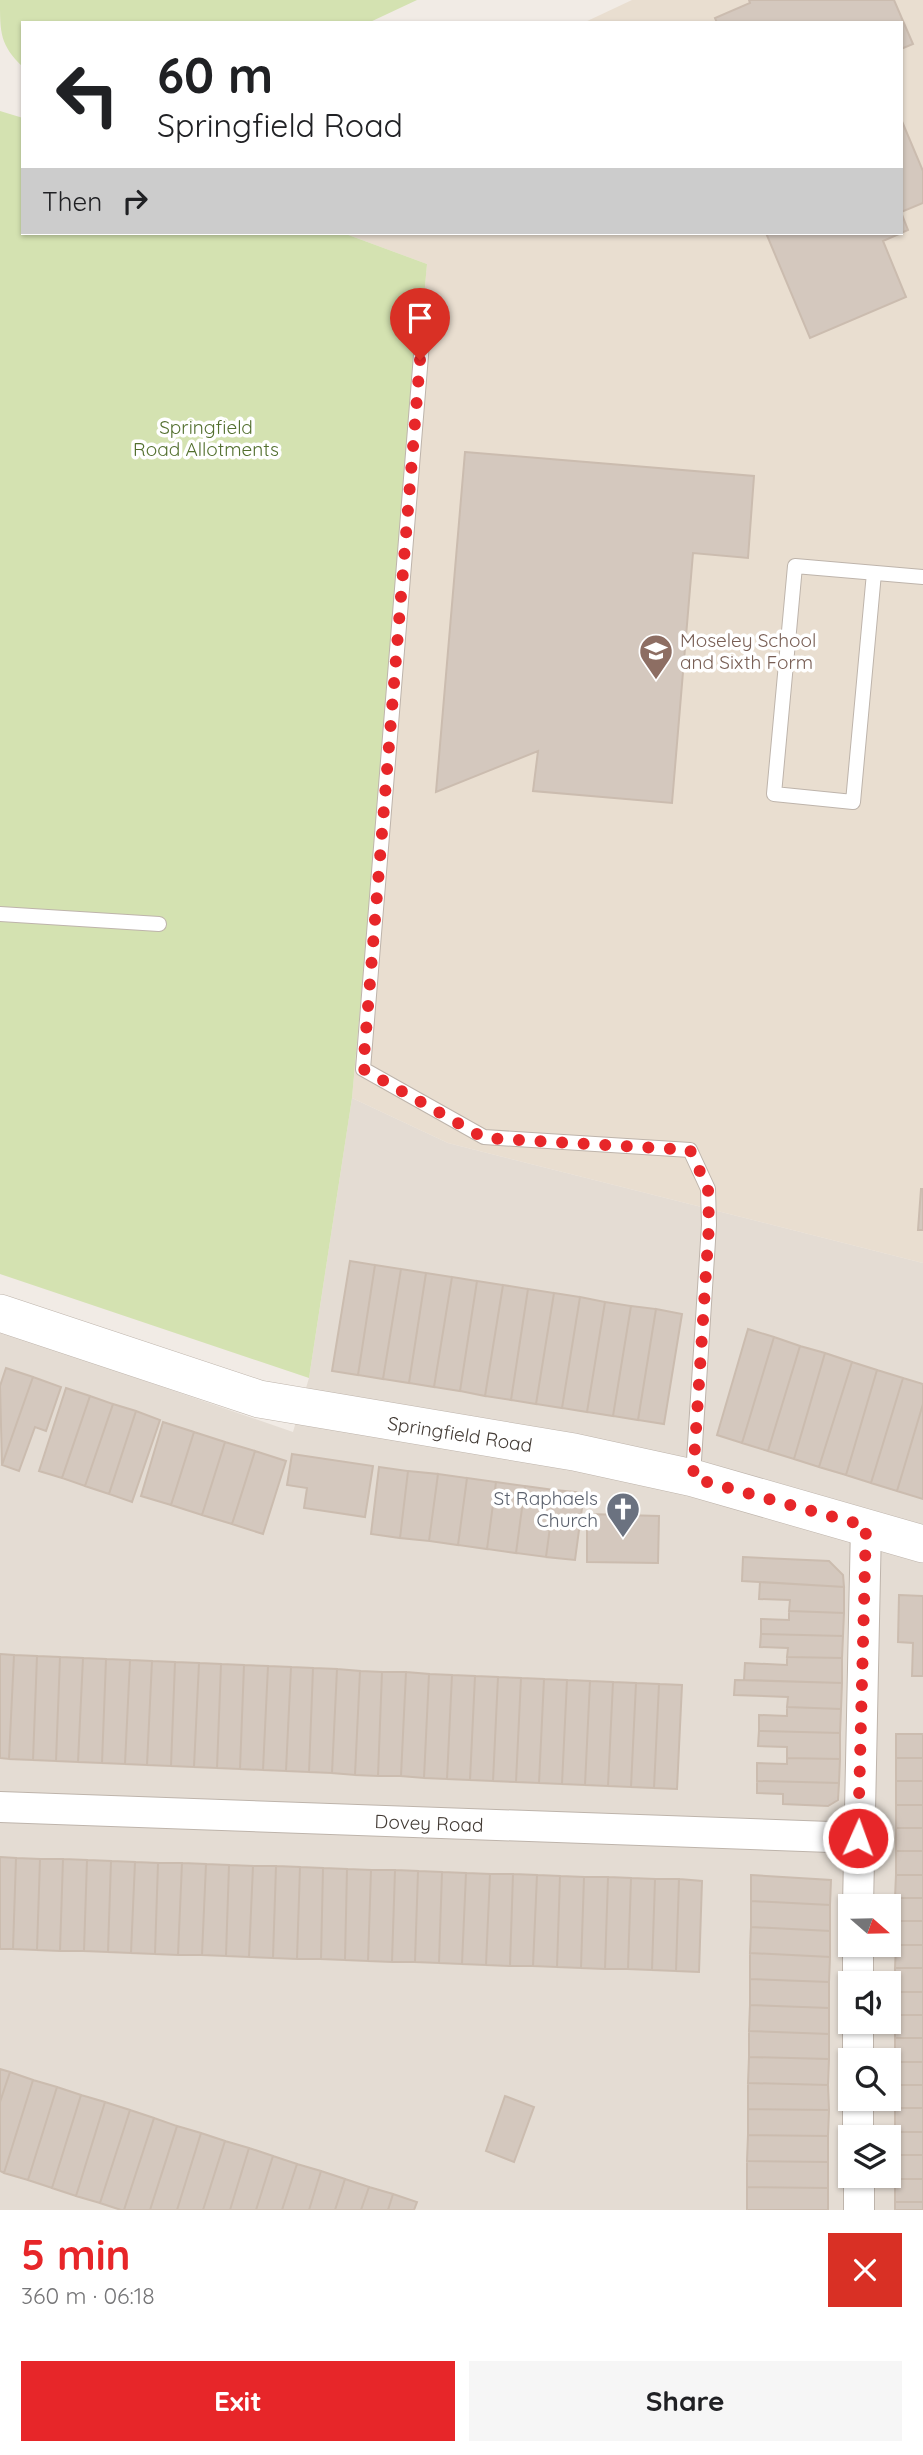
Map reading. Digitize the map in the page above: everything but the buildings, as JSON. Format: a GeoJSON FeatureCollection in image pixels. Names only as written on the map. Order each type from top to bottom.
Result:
{"type":"FeatureCollection","features":[{"type":"Feature","properties":{"kind":"street","name":"Springfield Road"},"geometry":{"type":"LineString","coordinates":[[0,1313],[259,1399],[574,1452],[693,1478],[923,1544]]}},
{"type":"Feature","properties":{"kind":"street"},"geometry":{"type":"LineString","coordinates":[[858,1894],[866,1526]]}},
{"type":"Feature","properties":{"kind":"street","name":"Dovey Road"},"geometry":{"type":"LineString","coordinates":[[0,1808],[858,1838]]}},
{"type":"Feature","properties":{"kind":"street"},"geometry":{"type":"LineString","coordinates":[[859,2188],[859,2210]]}},
{"type":"Feature","properties":{"kind":"lane"},"geometry":{"type":"LineString","coordinates":[[425,306],[363,1069],[484,1138],[690,1150],[708,1189],[709,1225],[693,1478]]}},
{"type":"Feature","properties":{"kind":"lane"},"geometry":{"type":"LineString","coordinates":[[874,573],[853,802],[774,794],[795,566],[923,577]]}},
{"type":"Feature","properties":{"kind":"lane"},"geometry":{"type":"LineString","coordinates":[[0,914],[159,924]]}},
{"type":"Feature","properties":{"kind":"shaded area","name":"Moseley School and Sixth Form"},"geometry":{"type":"Polygon","coordinates":[[[632,0],[923,0],[923,1263],[448,1143],[352,1098],[427,264],[348,235],[903,235],[903,21],[587,21],[632,0]]]}},
{"type":"Feature","properties":{"kind":"shaded area"},"geometry":{"type":"Polygon","coordinates":[[[352,1098],[448,1143],[923,1263],[923,2210],[0,2210],[0,1331],[293,1432],[309,1378],[352,1098]]]}},
{"type":"Feature","properties":{"kind":"green space"},"geometry":{"type":"Polygon","coordinates":[[[0,0],[417,0],[372,21],[21,21],[21,65],[6,45],[0,21],[0,0]]]}},
{"type":"Feature","properties":{"kind":"green space","name":"Springfield Road Allotments"},"geometry":{"type":"Polygon","coordinates":[[[0,111],[21,117],[21,235],[348,235],[427,264],[352,1098],[309,1378],[0,1274],[0,111]]]}},
{"type":"Feature","properties":{"kind":"place","name":"Moseley School and Sixth Form"},"geometry":{"type":"Point","coordinates":[656,681]}},
{"type":"Feature","properties":{"kind":"place","name":"St Raphaels Church"},"geometry":{"type":"Point","coordinates":[623,1539]}},
{"type":"Feature","properties":{"kind":"route"},"geometry":{"type":"LineString","coordinates":[[420,360],[363,1069],[484,1138],[690,1150],[708,1189],[709,1225],[693,1478],[866,1526],[858,1838]]}}]}
